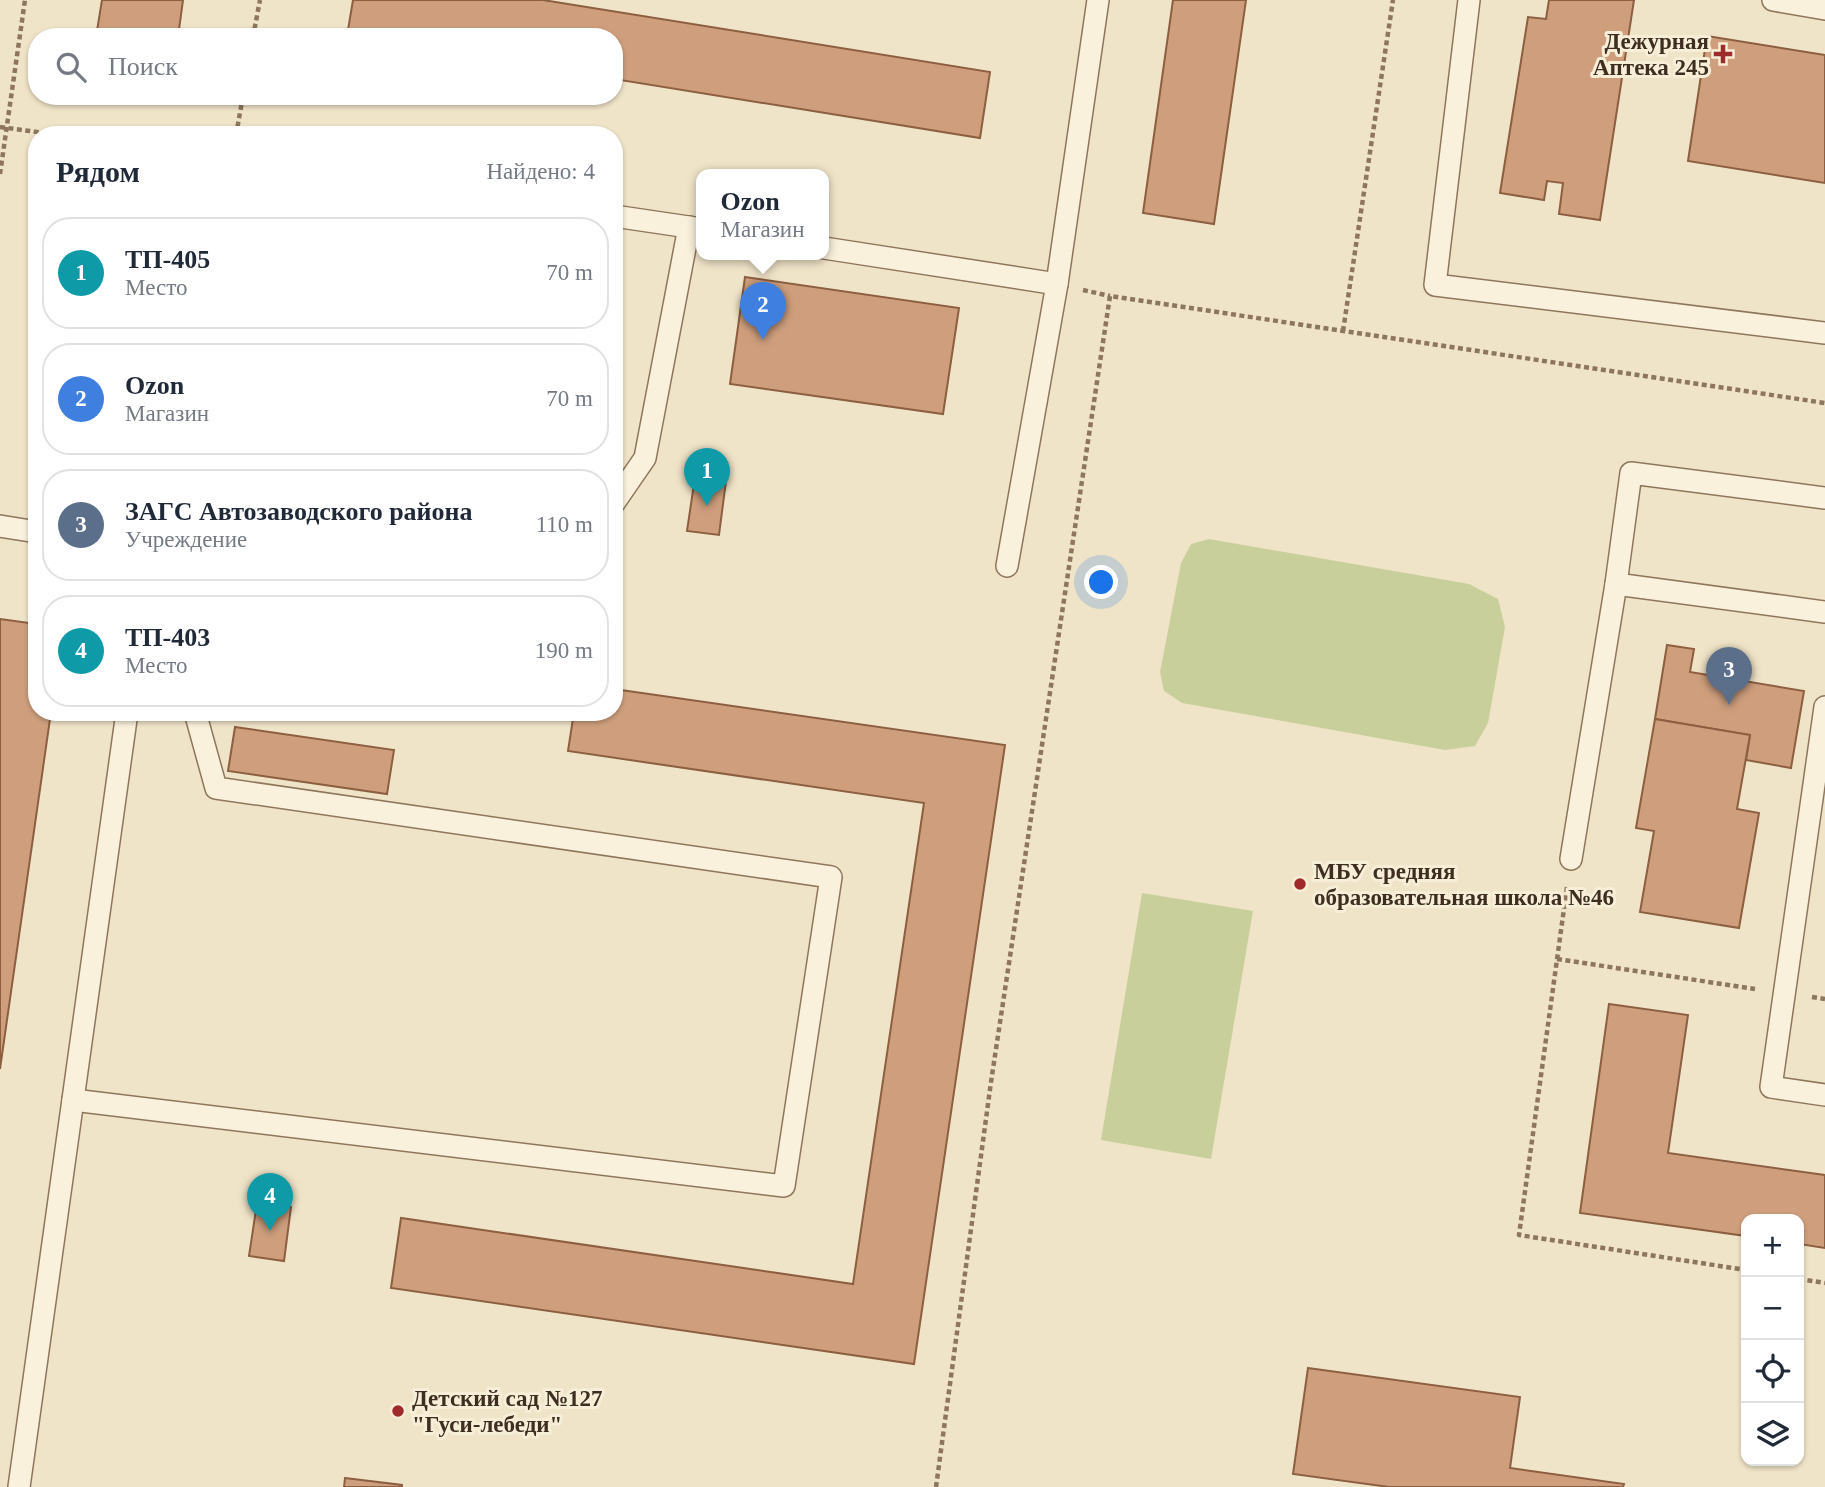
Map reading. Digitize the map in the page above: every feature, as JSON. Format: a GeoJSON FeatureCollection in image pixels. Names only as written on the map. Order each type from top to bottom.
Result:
{"type":"FeatureCollection","features":[{"type":"Feature","properties":{"kind":"lane"},"geometry":{"type":"LineString","coordinates":[[1007,566],[1057,284],[1098,0]]}},
{"type":"Feature","properties":{"kind":"lane"},"geometry":{"type":"LineString","coordinates":[[1469,0],[1435,285],[1825,333]]}},
{"type":"Feature","properties":{"kind":"lane"},"geometry":{"type":"LineString","coordinates":[[1773,0],[1825,9]]}},
{"type":"Feature","properties":{"kind":"lane"},"geometry":{"type":"LineString","coordinates":[[623,217],[695,228],[645,458],[623,490]]}},
{"type":"Feature","properties":{"kind":"lane"},"geometry":{"type":"LineString","coordinates":[[829,249],[1057,284]]}},
{"type":"Feature","properties":{"kind":"lane"},"geometry":{"type":"LineString","coordinates":[[1571,859],[1631,473],[1825,498]]}},
{"type":"Feature","properties":{"kind":"lane"},"geometry":{"type":"LineString","coordinates":[[0,526],[28,531]]}},
{"type":"Feature","properties":{"kind":"lane"},"geometry":{"type":"LineString","coordinates":[[1616,583],[1825,612]]}},
{"type":"Feature","properties":{"kind":"lane"},"geometry":{"type":"LineString","coordinates":[[1825,707],[1771,1087],[1825,1096]]}},
{"type":"Feature","properties":{"kind":"lane"},"geometry":{"type":"LineString","coordinates":[[19,1487],[126,721]]}},
{"type":"Feature","properties":{"kind":"lane"},"geometry":{"type":"LineString","coordinates":[[73,1100],[784,1186],[831,877],[216,788],[197,721]]}},
{"type":"Feature","properties":{"kind":"path"},"geometry":{"type":"LineString","coordinates":[[0,174],[3,127],[25,0]]}},
{"type":"Feature","properties":{"kind":"path"},"geometry":{"type":"LineString","coordinates":[[255,28],[260,0]]}},
{"type":"Feature","properties":{"kind":"path"},"geometry":{"type":"LineString","coordinates":[[1343,331],[1393,0]]}},
{"type":"Feature","properties":{"kind":"path"},"geometry":{"type":"LineString","coordinates":[[238,126],[241,105]]}},
{"type":"Feature","properties":{"kind":"path"},"geometry":{"type":"LineString","coordinates":[[3,127],[28,131]]}},
{"type":"Feature","properties":{"kind":"path"},"geometry":{"type":"LineString","coordinates":[[936,1487],[991,1082],[1110,296],[1825,403]]}},
{"type":"Feature","properties":{"kind":"path"},"geometry":{"type":"LineString","coordinates":[[1571,859],[1519,1235],[1741,1269]]}},
{"type":"Feature","properties":{"kind":"path"},"geometry":{"type":"LineString","coordinates":[[1557,959],[1825,999]]}},
{"type":"Feature","properties":{"kind":"path"},"geometry":{"type":"LineString","coordinates":[[1804,1280],[1825,1283]]}},
{"type":"Feature","properties":{"kind":"green space"},"geometry":{"type":"Polygon","coordinates":[[[1209,539],[1469,584],[1498,599],[1505,627],[1488,723],[1475,746],[1445,750],[1182,703],[1164,691],[1160,672],[1181,563],[1191,544],[1209,539]]]}},
{"type":"Feature","properties":{"kind":"green space"},"geometry":{"type":"Polygon","coordinates":[[[1142,893],[1253,911],[1211,1159],[1101,1140],[1142,893]]]}},
{"type":"Feature","properties":{"kind":"building"},"geometry":{"type":"Polygon","coordinates":[[[102,0],[183,0],[179,28],[97,28],[102,0]]]}},
{"type":"Feature","properties":{"kind":"building"},"geometry":{"type":"Polygon","coordinates":[[[353,0],[543,0],[990,72],[980,138],[623,80],[623,28],[348,28],[353,0]]]}},
{"type":"Feature","properties":{"kind":"building"},"geometry":{"type":"Polygon","coordinates":[[[1173,0],[1246,0],[1214,224],[1143,213],[1173,0]]]}},
{"type":"Feature","properties":{"kind":"building"},"geometry":{"type":"Polygon","coordinates":[[[1549,0],[1634,0],[1600,220],[1559,214],[1563,183],[1547,181],[1544,200],[1500,193],[1528,17],[1546,19],[1549,0]]]}},
{"type":"Feature","properties":{"kind":"building"},"geometry":{"type":"Polygon","coordinates":[[[1707,36],[1825,55],[1825,183],[1688,161],[1707,36]]]}},
{"type":"Feature","properties":{"kind":"building"},"geometry":{"type":"Polygon","coordinates":[[[745,277],[959,308],[943,414],[730,384],[745,277]]]}},
{"type":"Feature","properties":{"kind":"building"},"geometry":{"type":"Polygon","coordinates":[[[695,477],[726,481],[719,535],[687,531],[695,477]]]}},
{"type":"Feature","properties":{"kind":"building"},"geometry":{"type":"Polygon","coordinates":[[[0,619],[28,623],[28,721],[50,721],[0,1069],[0,619]]]}},
{"type":"Feature","properties":{"kind":"building"},"geometry":{"type":"Polygon","coordinates":[[[1667,645],[1694,649],[1690,672],[1804,691],[1791,768],[1746,760],[1750,735],[1655,719],[1667,645]]]}},
{"type":"Feature","properties":{"kind":"building"},"geometry":{"type":"Polygon","coordinates":[[[623,690],[1005,745],[914,1364],[391,1288],[401,1218],[853,1284],[924,803],[568,751],[573,721],[623,721],[623,690]]]}},
{"type":"Feature","properties":{"kind":"building"},"geometry":{"type":"Polygon","coordinates":[[[1655,719],[1750,735],[1737,809],[1759,813],[1739,928],[1640,912],[1654,831],[1636,828],[1655,719]]]}},
{"type":"Feature","properties":{"kind":"building"},"geometry":{"type":"Polygon","coordinates":[[[235,727],[394,750],[387,794],[228,771],[235,727]]]}},
{"type":"Feature","properties":{"kind":"building"},"geometry":{"type":"Polygon","coordinates":[[[1609,1004],[1688,1015],[1668,1153],[1825,1175],[1825,1248],[1804,1245],[1804,1214],[1741,1214],[1741,1235],[1580,1213],[1609,1004]]]}},
{"type":"Feature","properties":{"kind":"building"},"geometry":{"type":"Polygon","coordinates":[[[257,1203],[291,1207],[284,1261],[249,1256],[257,1203]]]}},
{"type":"Feature","properties":{"kind":"building"},"geometry":{"type":"Polygon","coordinates":[[[1308,1368],[1520,1397],[1510,1468],[1624,1484],[1623,1487],[1389,1487],[1293,1474],[1308,1368]]]}},
{"type":"Feature","properties":{"kind":"building"},"geometry":{"type":"Polygon","coordinates":[[[345,1478],[402,1485],[402,1487],[344,1487],[345,1478]]]}},
{"type":"Feature","properties":{"kind":"place","name":"Дежурная Аптека 245"},"geometry":{"type":"Point","coordinates":[1723,54]}},
{"type":"Feature","properties":{"kind":"place","name":"Ozon"},"geometry":{"type":"Point","coordinates":[763,340]}},
{"type":"Feature","properties":{"kind":"place","name":"ТП-405"},"geometry":{"type":"Point","coordinates":[707,506]}},
{"type":"Feature","properties":{"kind":"place","name":"ЗАГС Автозаводского района"},"geometry":{"type":"Point","coordinates":[1729,705]}},
{"type":"Feature","properties":{"kind":"place","name":"МБУ средняя образовательная школа №46"},"geometry":{"type":"Point","coordinates":[1300,884]}},
{"type":"Feature","properties":{"kind":"place","name":"ТП-403"},"geometry":{"type":"Point","coordinates":[270,1231]}},
{"type":"Feature","properties":{"kind":"place","name":"Детский сад №127 \"Гуси-лебеди\""},"geometry":{"type":"Point","coordinates":[398,1411]}}]}
